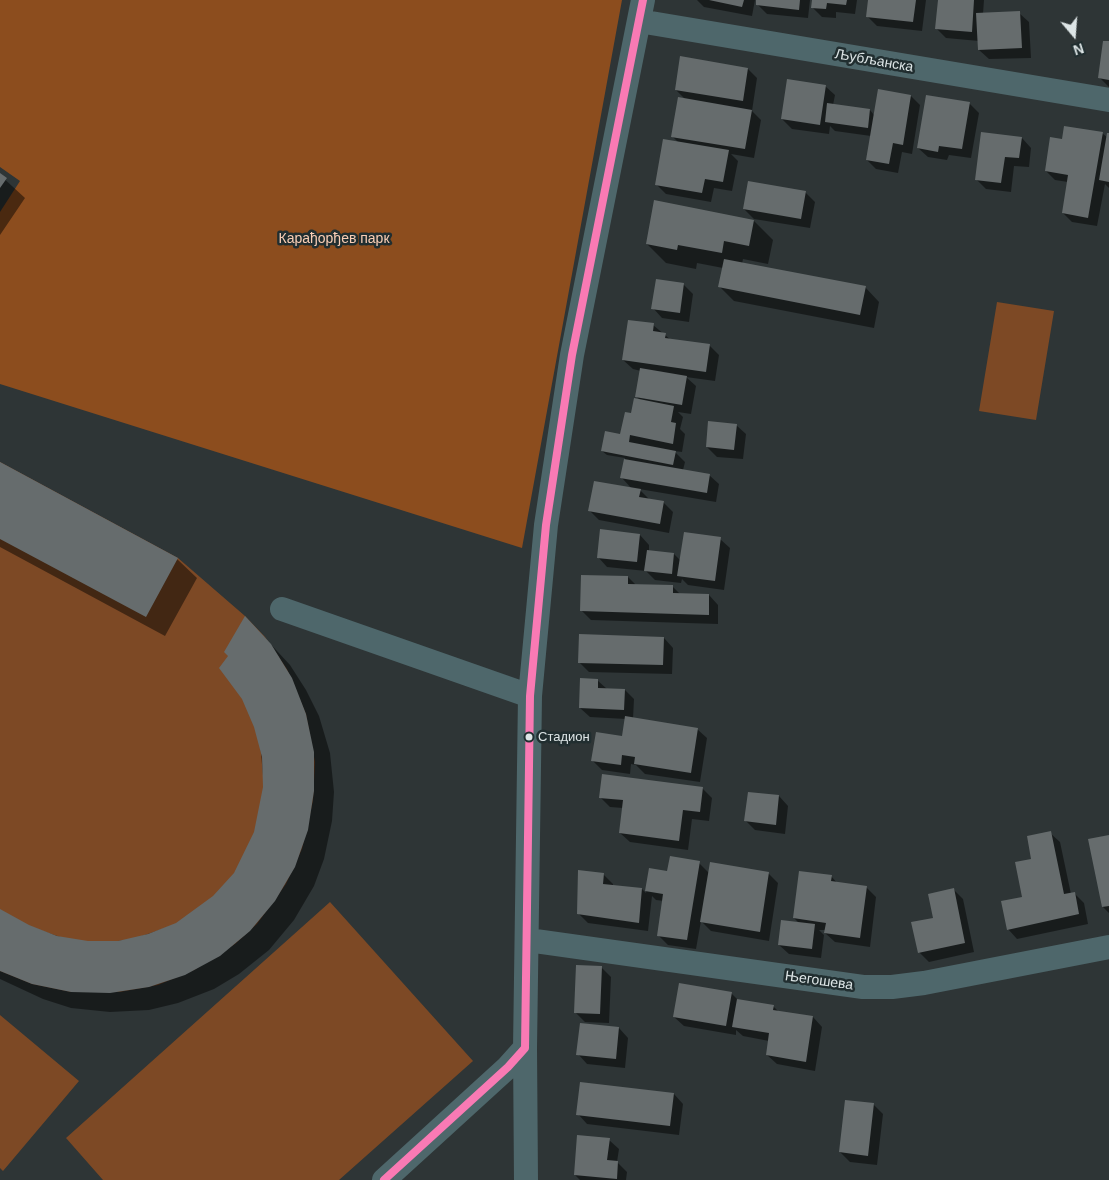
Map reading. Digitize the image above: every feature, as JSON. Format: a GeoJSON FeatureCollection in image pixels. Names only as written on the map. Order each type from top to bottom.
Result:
{"type":"FeatureCollection","features":[{"type":"Feature","properties":{"kind":"street","name":"Љубљанска"},"geometry":{"type":"LineString","coordinates":[[641,11],[1109,100]]}},
{"type":"Feature","properties":{"kind":"street"},"geometry":{"type":"LineString","coordinates":[[526,1180],[525,1048],[530,696],[546,525],[572,355],[641,11]]}},
{"type":"Feature","properties":{"kind":"street"},"geometry":{"type":"LineString","coordinates":[[282,609],[530,696]]}},
{"type":"Feature","properties":{"kind":"street","name":"Његошева"},"geometry":{"type":"LineString","coordinates":[[528,940],[864,987],[892,987],[924,983],[1109,947]]}},
{"type":"Feature","properties":{"kind":"street"},"geometry":{"type":"LineString","coordinates":[[384,1180],[508,1067],[525,1048]]}},
{"type":"Feature","properties":{"kind":"shaded area"},"geometry":{"type":"Polygon","coordinates":[[[997,302],[1054,311],[1036,420],[979,411],[997,302]]]}},
{"type":"Feature","properties":{"kind":"shaded area"},"geometry":{"type":"Polygon","coordinates":[[[0,462],[178,558],[245,616],[265,637],[287,669],[306,714],[315,762],[313,801],[302,849],[286,884],[257,924],[235,944],[194,970],[158,985],[120,992],[71,992],[32,984],[0,971],[0,462]]]}},
{"type":"Feature","properties":{"kind":"shaded area"},"geometry":{"type":"Polygon","coordinates":[[[330,902],[473,1061],[339,1180],[103,1180],[66,1138],[330,902]]]}},
{"type":"Feature","properties":{"kind":"shaded area"},"geometry":{"type":"Polygon","coordinates":[[[0,1015],[79,1081],[3,1171],[0,1168],[0,1015]]]}},
{"type":"Feature","properties":{"kind":"green space","name":"Карађорђев парк"},"geometry":{"type":"Polygon","coordinates":[[[0,0],[622,0],[522,548],[0,384],[0,212],[20,181],[0,167],[0,0]]]}},
{"type":"Feature","properties":{"kind":"building"},"geometry":{"type":"Polygon","coordinates":[[[709,0],[744,0],[742,7],[709,0]]]}},
{"type":"Feature","properties":{"kind":"building"},"geometry":{"type":"Polygon","coordinates":[[[756,0],[800,0],[799,10],[756,5],[756,0]]]}},
{"type":"Feature","properties":{"kind":"building"},"geometry":{"type":"Polygon","coordinates":[[[812,0],[847,0],[846,5],[827,3],[826,9],[811,8],[812,0]]]}},
{"type":"Feature","properties":{"kind":"building"},"geometry":{"type":"Polygon","coordinates":[[[868,0],[916,0],[913,22],[866,17],[868,0]]]}},
{"type":"Feature","properties":{"kind":"building"},"geometry":{"type":"Polygon","coordinates":[[[938,0],[974,0],[972,32],[935,29],[938,0]]]}},
{"type":"Feature","properties":{"kind":"building"},"geometry":{"type":"Polygon","coordinates":[[[1020,11],[1022,48],[978,50],[976,13],[1020,11]]]}},
{"type":"Feature","properties":{"kind":"building"},"geometry":{"type":"Polygon","coordinates":[[[1103,41],[1109,41],[1109,80],[1098,78],[1103,41]]]}},
{"type":"Feature","properties":{"kind":"building"},"geometry":{"type":"Polygon","coordinates":[[[680,56],[748,68],[743,101],[675,90],[680,56]]]}},
{"type":"Feature","properties":{"kind":"building"},"geometry":{"type":"Polygon","coordinates":[[[787,79],[826,85],[820,125],[781,119],[787,79]]]}},
{"type":"Feature","properties":{"kind":"building"},"geometry":{"type":"Polygon","coordinates":[[[878,89],[911,95],[903,145],[893,143],[889,164],[866,160],[878,89]]]}},
{"type":"Feature","properties":{"kind":"building"},"geometry":{"type":"Polygon","coordinates":[[[926,95],[970,102],[962,149],[939,146],[938,152],[917,148],[926,95]]]}},
{"type":"Feature","properties":{"kind":"building"},"geometry":{"type":"Polygon","coordinates":[[[678,97],[752,110],[745,149],[671,137],[678,97]]]}},
{"type":"Feature","properties":{"kind":"building"},"geometry":{"type":"Polygon","coordinates":[[[827,103],[870,109],[868,128],[825,122],[827,103]]]}},
{"type":"Feature","properties":{"kind":"building"},"geometry":{"type":"Polygon","coordinates":[[[1064,126],[1103,132],[1088,218],[1062,213],[1068,175],[1045,171],[1050,137],[1062,139],[1064,126]]]}},
{"type":"Feature","properties":{"kind":"building"},"geometry":{"type":"Polygon","coordinates":[[[981,132],[1022,137],[1019,158],[1005,157],[1001,183],[975,180],[981,132]]]}},
{"type":"Feature","properties":{"kind":"building"},"geometry":{"type":"Polygon","coordinates":[[[1107,133],[1109,133],[1109,182],[1099,180],[1107,133]]]}},
{"type":"Feature","properties":{"kind":"building"},"geometry":{"type":"Polygon","coordinates":[[[663,139],[729,150],[723,182],[705,179],[702,193],[655,185],[663,139]]]}},
{"type":"Feature","properties":{"kind":"building"},"geometry":{"type":"Polygon","coordinates":[[[0,173],[7,178],[0,188],[0,173]]]}},
{"type":"Feature","properties":{"kind":"building"},"geometry":{"type":"Polygon","coordinates":[[[748,181],[806,191],[801,219],[743,209],[748,181]]]}},
{"type":"Feature","properties":{"kind":"building"},"geometry":{"type":"Polygon","coordinates":[[[654,200],[754,220],[749,246],[724,241],[722,253],[678,245],[677,250],[646,244],[654,200]]]}},
{"type":"Feature","properties":{"kind":"building"},"geometry":{"type":"Polygon","coordinates":[[[724,259],[866,286],[860,315],[718,287],[724,259]]]}},
{"type":"Feature","properties":{"kind":"building"},"geometry":{"type":"Polygon","coordinates":[[[656,279],[684,283],[680,313],[651,309],[656,279]]]}},
{"type":"Feature","properties":{"kind":"building"},"geometry":{"type":"Polygon","coordinates":[[[628,320],[654,323],[653,331],[666,333],[665,338],[710,344],[706,372],[622,360],[628,320]]]}},
{"type":"Feature","properties":{"kind":"building"},"geometry":{"type":"Polygon","coordinates":[[[640,368],[687,376],[682,405],[635,397],[640,368]]]}},
{"type":"Feature","properties":{"kind":"building"},"geometry":{"type":"Polygon","coordinates":[[[634,398],[674,406],[671,422],[676,423],[673,444],[630,435],[629,442],[676,451],[673,465],[601,451],[605,431],[620,434],[625,412],[631,413],[634,398]]]}},
{"type":"Feature","properties":{"kind":"building"},"geometry":{"type":"Polygon","coordinates":[[[708,421],[737,424],[734,450],[706,447],[708,421]]]}},
{"type":"Feature","properties":{"kind":"building"},"geometry":{"type":"Polygon","coordinates":[[[624,459],[710,474],[707,493],[620,478],[624,459]]]}},
{"type":"Feature","properties":{"kind":"building"},"geometry":{"type":"Polygon","coordinates":[[[0,462],[178,558],[146,617],[0,539],[0,462]]]}},
{"type":"Feature","properties":{"kind":"building"},"geometry":{"type":"Polygon","coordinates":[[[594,481],[641,489],[639,497],[664,501],[660,524],[588,511],[594,481]]]}},
{"type":"Feature","properties":{"kind":"building"},"geometry":{"type":"Polygon","coordinates":[[[600,529],[640,534],[637,562],[597,558],[600,529]]]}},
{"type":"Feature","properties":{"kind":"building"},"geometry":{"type":"Polygon","coordinates":[[[684,532],[721,537],[715,581],[677,576],[684,532]]]}},
{"type":"Feature","properties":{"kind":"building"},"geometry":{"type":"Polygon","coordinates":[[[647,550],[674,553],[672,574],[644,571],[647,550]]]}},
{"type":"Feature","properties":{"kind":"building"},"geometry":{"type":"Polygon","coordinates":[[[581,575],[628,576],[628,584],[673,585],[673,593],[709,594],[709,615],[580,611],[581,575]]]}},
{"type":"Feature","properties":{"kind":"building"},"geometry":{"type":"Polygon","coordinates":[[[245,616],[271,644],[292,678],[306,714],[314,752],[314,791],[308,830],[295,867],[275,901],[250,931],[220,956],[185,975],[149,987],[110,993],[71,992],[32,984],[0,971],[0,909],[29,925],[57,936],[88,941],[118,941],[148,934],[176,923],[213,896],[234,873],[254,832],[263,787],[262,757],[254,727],[242,699],[219,668],[228,656],[224,652],[245,616]]]}},
{"type":"Feature","properties":{"kind":"building"},"geometry":{"type":"Polygon","coordinates":[[[579,634],[664,637],[663,665],[578,663],[579,634]]]}},
{"type":"Feature","properties":{"kind":"building"},"geometry":{"type":"Polygon","coordinates":[[[580,678],[598,679],[598,688],[625,689],[624,710],[579,708],[580,678]]]}},
{"type":"Feature","properties":{"kind":"building"},"geometry":{"type":"Polygon","coordinates":[[[625,716],[698,728],[691,773],[634,764],[635,757],[622,755],[621,765],[591,761],[596,732],[622,736],[625,716]]]}},
{"type":"Feature","properties":{"kind":"building"},"geometry":{"type":"Polygon","coordinates":[[[602,774],[703,787],[700,812],[683,810],[679,841],[619,833],[623,800],[599,798],[602,774]]]}},
{"type":"Feature","properties":{"kind":"building"},"geometry":{"type":"Polygon","coordinates":[[[748,792],[779,795],[776,825],[744,821],[748,792]]]}},
{"type":"Feature","properties":{"kind":"building"},"geometry":{"type":"Polygon","coordinates":[[[1051,831],[1064,894],[1075,892],[1079,914],[1007,930],[1001,901],[1022,897],[1015,862],[1031,859],[1027,836],[1051,831]]]}},
{"type":"Feature","properties":{"kind":"building"},"geometry":{"type":"Polygon","coordinates":[[[1109,835],[1109,906],[1102,907],[1088,839],[1109,835]]]}},
{"type":"Feature","properties":{"kind":"building"},"geometry":{"type":"Polygon","coordinates":[[[670,856],[700,861],[687,940],[657,936],[663,894],[645,891],[649,868],[667,871],[670,856]]]}},
{"type":"Feature","properties":{"kind":"building"},"geometry":{"type":"Polygon","coordinates":[[[710,862],[769,872],[760,932],[700,922],[710,862]]]}},
{"type":"Feature","properties":{"kind":"building"},"geometry":{"type":"Polygon","coordinates":[[[578,870],[604,873],[603,884],[642,888],[639,923],[577,914],[578,870]]]}},
{"type":"Feature","properties":{"kind":"building"},"geometry":{"type":"Polygon","coordinates":[[[799,871],[832,875],[831,881],[867,886],[860,938],[824,933],[826,923],[793,918],[799,871]]]}},
{"type":"Feature","properties":{"kind":"building"},"geometry":{"type":"Polygon","coordinates":[[[954,888],[965,943],[918,953],[911,922],[933,918],[928,894],[954,888]]]}},
{"type":"Feature","properties":{"kind":"building"},"geometry":{"type":"Polygon","coordinates":[[[781,920],[815,924],[812,949],[778,945],[781,920]]]}},
{"type":"Feature","properties":{"kind":"building"},"geometry":{"type":"Polygon","coordinates":[[[576,965],[602,966],[600,1014],[574,1013],[576,965]]]}},
{"type":"Feature","properties":{"kind":"building"},"geometry":{"type":"Polygon","coordinates":[[[679,983],[732,992],[726,1026],[673,1017],[679,983]]]}},
{"type":"Feature","properties":{"kind":"building"},"geometry":{"type":"Polygon","coordinates":[[[737,999],[774,1005],[773,1010],[813,1016],[806,1062],[766,1055],[769,1033],[732,1027],[737,999]]]}},
{"type":"Feature","properties":{"kind":"building"},"geometry":{"type":"Polygon","coordinates":[[[580,1023],[619,1027],[616,1059],[576,1055],[580,1023]]]}},
{"type":"Feature","properties":{"kind":"building"},"geometry":{"type":"Polygon","coordinates":[[[580,1082],[674,1093],[670,1126],[576,1115],[580,1082]]]}},
{"type":"Feature","properties":{"kind":"building"},"geometry":{"type":"Polygon","coordinates":[[[845,1100],[874,1103],[868,1156],[839,1152],[845,1100]]]}},
{"type":"Feature","properties":{"kind":"building"},"geometry":{"type":"Polygon","coordinates":[[[577,1135],[610,1138],[607,1160],[618,1161],[617,1179],[574,1175],[577,1135]]]}},
{"type":"Feature","properties":{"kind":"transit line"},"geometry":{"type":"LineString","coordinates":[[384,1180],[508,1067],[525,1048],[530,696],[546,525],[572,355],[643,0]]}},
{"type":"Feature","properties":{"kind":"place","name":"Стадион"},"geometry":{"type":"Point","coordinates":[529,737]}}]}
